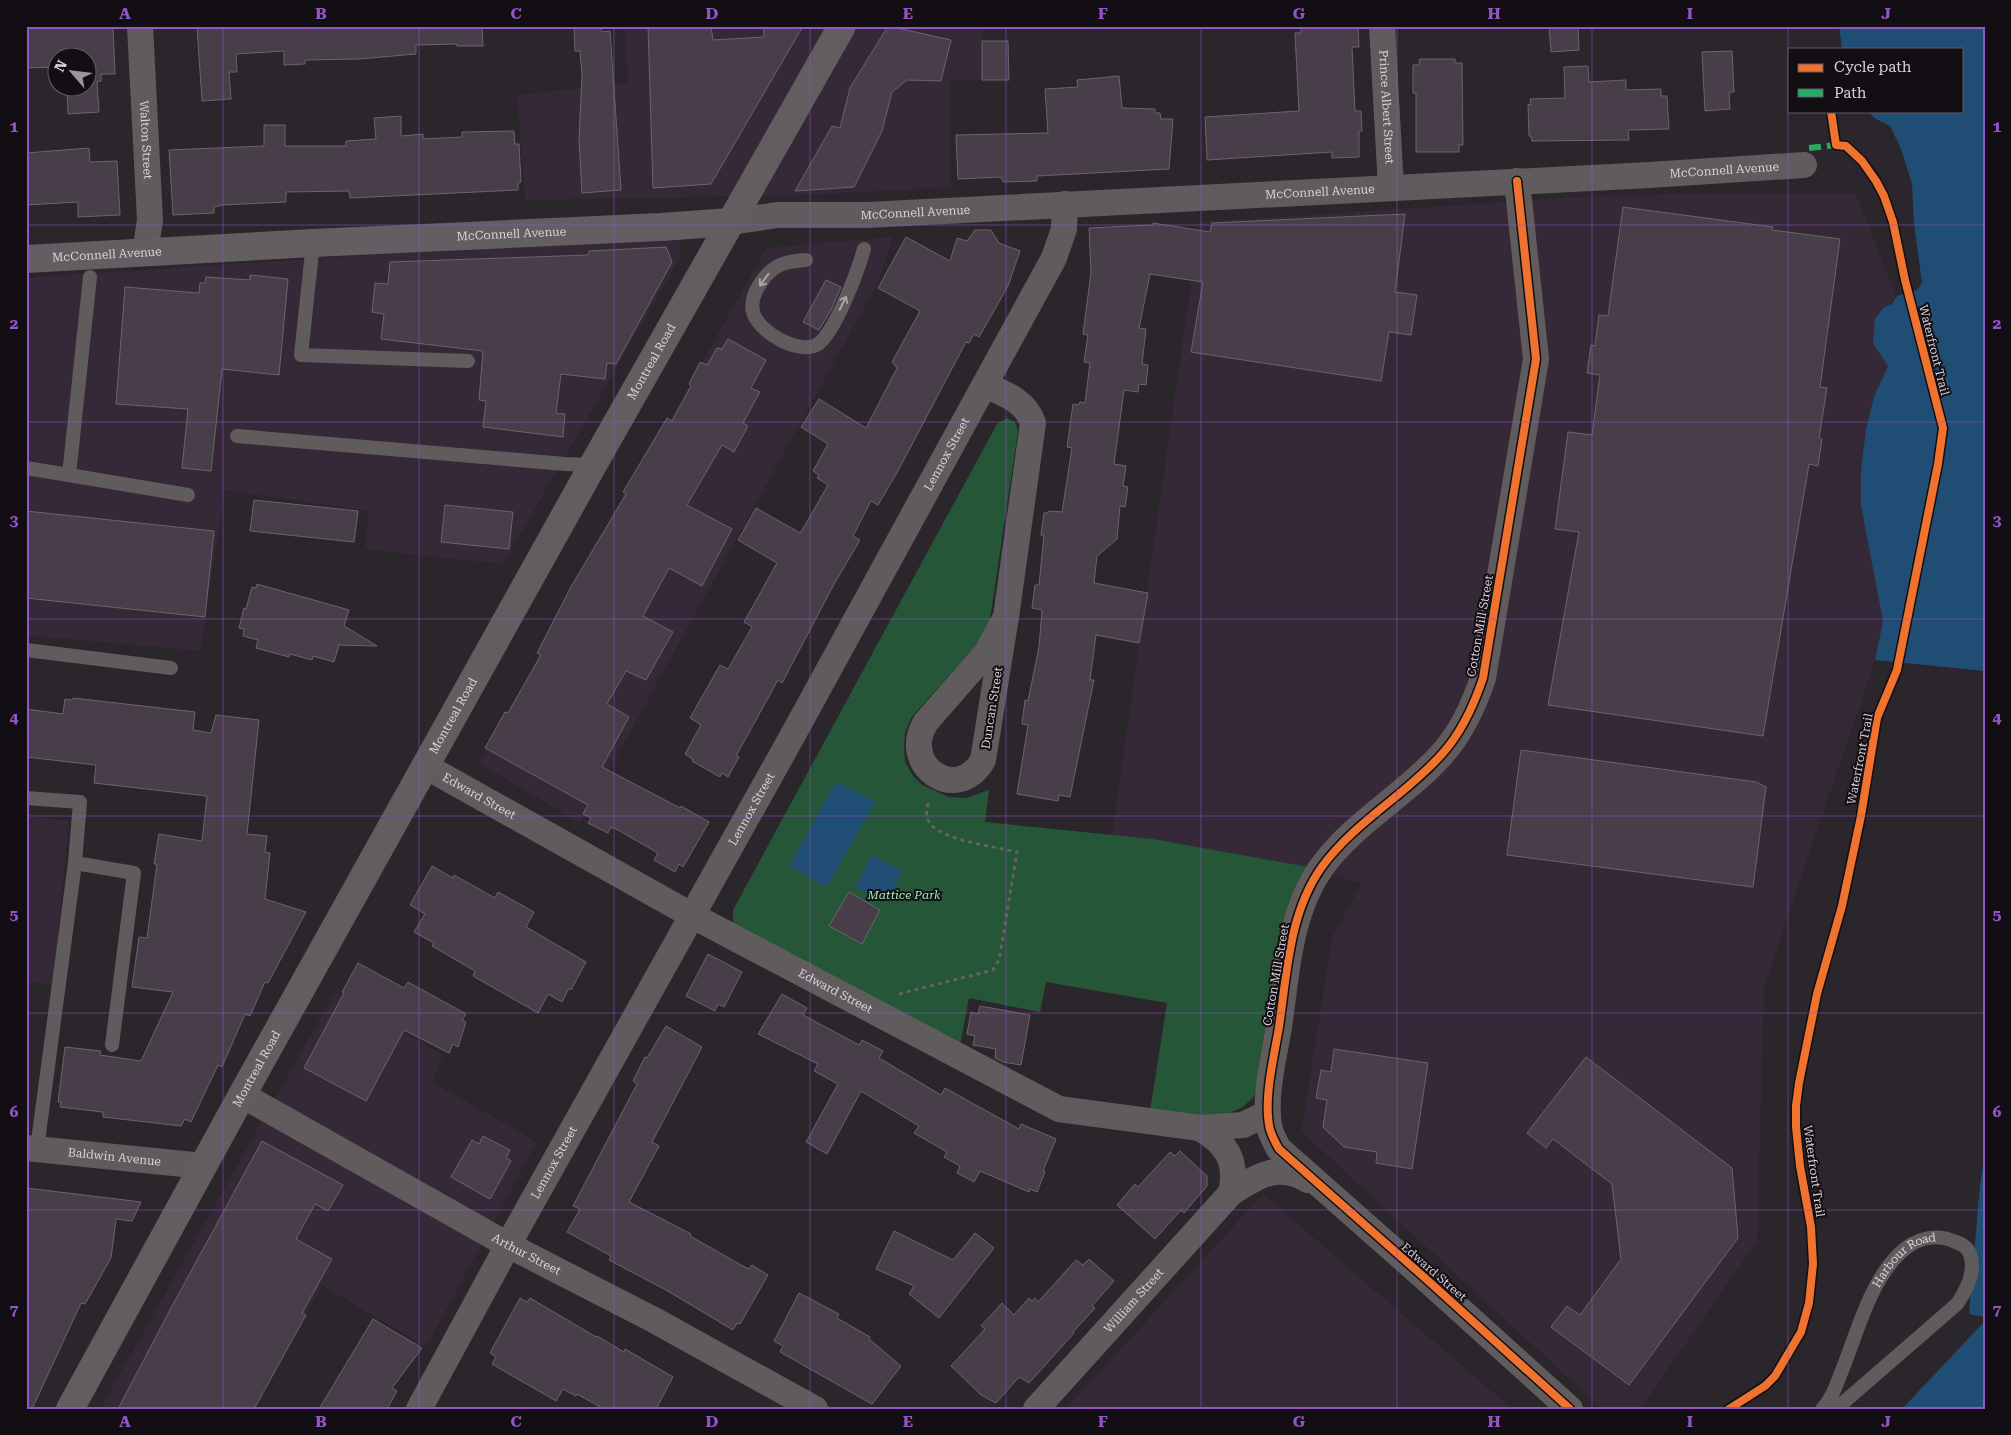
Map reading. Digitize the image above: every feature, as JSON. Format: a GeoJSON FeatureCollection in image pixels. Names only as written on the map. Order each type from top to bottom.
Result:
{"type":"FeatureCollection","features":[{"type":"Feature","properties":{"kind":"main road","name":"Montreal Road"},"geometry":{"type":"LineString","coordinates":[[70,1409],[242,1095],[593,465],[842,26]]}},
{"type":"Feature","properties":{"kind":"main road","name":"McConnell Avenue"},"geometry":{"type":"LineString","coordinates":[[26,259],[313,243],[652,228],[731,222]]}},
{"type":"Feature","properties":{"kind":"street","name":"Walton Street"},"geometry":{"type":"LineString","coordinates":[[140,26],[150,220],[144,253]]}},
{"type":"Feature","properties":{"kind":"street","name":"Prince Albert Street"},"geometry":{"type":"LineString","coordinates":[[1382,26],[1391,188]]}},
{"type":"Feature","properties":{"kind":"street","name":"McConnell Avenue"},"geometry":{"type":"LineString","coordinates":[[731,222],[777,216],[867,215],[1804,165]]}},
{"type":"Feature","properties":{"kind":"street","name":"Cotton Mill Street"},"geometry":{"type":"LineString","coordinates":[[1283,1153],[1279,1150],[1269,1126],[1269,1091],[1286,972],[1294,931],[1304,899],[1322,868],[1347,839],[1443,754],[1457,735],[1469,713],[1483,678],[1536,359],[1516,181]]}},
{"type":"Feature","properties":{"kind":"street","name":"Lennox Street"},"geometry":{"type":"LineString","coordinates":[[419,1409],[508,1245],[693,916],[1058,249],[1064,230],[1065,204]]}},
{"type":"Feature","properties":{"kind":"street","name":"Duncan Street"},"geometry":{"type":"LineString","coordinates":[[985,385],[1016,400],[1027,410],[1034,423],[1006,617],[986,753],[979,767],[968,777],[955,780],[942,778],[929,771],[922,759],[919,744],[922,730],[926,722],[987,652],[1006,617]]}},
{"type":"Feature","properties":{"kind":"street","name":"Edward Street"},"geometry":{"type":"LineString","coordinates":[[425,766],[693,916],[1058,1109],[1200,1128],[1243,1126],[1268,1113]]}},
{"type":"Feature","properties":{"kind":"street","name":"Arthur Street"},"geometry":{"type":"LineString","coordinates":[[242,1095],[508,1245],[654,1320],[815,1409]]}},
{"type":"Feature","properties":{"kind":"street"},"geometry":{"type":"LineString","coordinates":[[1200,1128],[1215,1137],[1226,1148],[1234,1173],[1231,1193]]}},
{"type":"Feature","properties":{"kind":"street","name":"Baldwin Avenue"},"geometry":{"type":"LineString","coordinates":[[32,1148],[203,1166]]}},
{"type":"Feature","properties":{"kind":"street","name":"Edward Street"},"geometry":{"type":"LineString","coordinates":[[1283,1153],[1570,1409]]}},
{"type":"Feature","properties":{"kind":"street","name":"William Street"},"geometry":{"type":"LineString","coordinates":[[1036,1409],[1231,1193],[1265,1173],[1278,1171],[1293,1172],[1318,1185]]}},
{"type":"Feature","properties":{"kind":"lane"},"geometry":{"type":"LineString","coordinates":[[313,243],[301,354],[468,361]]}},
{"type":"Feature","properties":{"kind":"lane"},"geometry":{"type":"LineString","coordinates":[[806,260],[789,262],[774,269],[762,282],[753,302],[753,312],[758,322],[776,337],[797,347],[807,348],[817,344],[830,330],[857,273],[864,249]]}},
{"type":"Feature","properties":{"kind":"lane"},"geometry":{"type":"LineString","coordinates":[[69,474],[90,277]]}},
{"type":"Feature","properties":{"kind":"lane"},"geometry":{"type":"LineString","coordinates":[[237,436],[593,465]]}},
{"type":"Feature","properties":{"kind":"lane"},"geometry":{"type":"LineString","coordinates":[[26,468],[188,495]]}},
{"type":"Feature","properties":{"kind":"lane"},"geometry":{"type":"LineString","coordinates":[[26,650],[171,668]]}},
{"type":"Feature","properties":{"kind":"lane"},"geometry":{"type":"LineString","coordinates":[[26,798],[80,802],[75,863],[32,1148]]}},
{"type":"Feature","properties":{"kind":"lane"},"geometry":{"type":"LineString","coordinates":[[75,863],[134,873],[112,1045]]}},
{"type":"Feature","properties":{"kind":"lane","name":"Harbour Road"},"geometry":{"type":"LineString","coordinates":[[1822,1409],[1833,1392],[1878,1284],[1900,1254],[1912,1243],[1925,1238],[1948,1238],[1966,1247],[1970,1254],[1970,1278],[1967,1288],[1957,1304],[1836,1409]]}},
{"type":"Feature","properties":{"kind":"path"},"geometry":{"type":"LineString","coordinates":[[875,1011],[886,997],[984,974],[993,970],[999,960],[1017,852],[940,832],[928,821],[927,813],[930,795]]}},
{"type":"Feature","properties":{"kind":"shaded area"},"geometry":{"type":"Polygon","coordinates":[[[625,26],[982,26],[982,80],[950,81],[951,187],[807,195],[525,200],[517,95],[628,83],[625,26]]]}},
{"type":"Feature","properties":{"kind":"shaded area"},"geometry":{"type":"Polygon","coordinates":[[[1856,194],[1896,296],[1892,304],[1883,308],[1873,343],[1888,366],[1874,397],[1866,429],[1861,470],[1883,621],[1875,660],[1764,987],[1757,1241],[1640,1409],[1602,1409],[1301,1131],[1333,935],[1362,884],[1314,868],[1112,835],[1200,222],[1617,195],[1856,194]]]}},
{"type":"Feature","properties":{"kind":"shaded area"},"geometry":{"type":"Polygon","coordinates":[[[679,234],[681,256],[503,564],[365,549],[369,511],[225,490],[200,651],[26,635],[26,278],[679,234]]]}},
{"type":"Feature","properties":{"kind":"shaded area"},"geometry":{"type":"Polygon","coordinates":[[[893,237],[877,284],[580,823],[479,763],[766,248],[893,237]]]}},
{"type":"Feature","properties":{"kind":"shaded area"},"geometry":{"type":"Polygon","coordinates":[[[26,816],[69,821],[53,984],[26,982],[26,816]]]}},
{"type":"Feature","properties":{"kind":"shaded area"},"geometry":{"type":"Polygon","coordinates":[[[335,992],[443,1055],[432,1082],[537,1142],[426,1347],[322,1285],[254,1409],[100,1409],[335,992]]]}},
{"type":"Feature","properties":{"kind":"shaded area"},"geometry":{"type":"Polygon","coordinates":[[[1263,1194],[1512,1409],[1066,1409],[1263,1194]]]}},
{"type":"Feature","properties":{"kind":"green space","name":"Mattice Park"},"geometry":{"type":"Polygon","coordinates":[[[1007,418],[1015,422],[1018,431],[989,626],[976,645],[911,718],[905,733],[905,762],[913,776],[922,785],[949,797],[966,798],[989,790],[985,822],[1153,839],[1314,868],[1256,1093],[1247,1104],[1235,1111],[1208,1116],[1193,1116],[1150,1111],[1167,1003],[1046,982],[1040,1012],[969,998],[959,1050],[733,924],[733,910],[997,424],[1007,418]]]}},
{"type":"Feature","properties":{"kind":"water"},"geometry":{"type":"Polygon","coordinates":[[[1839,26],[1985,26],[1985,671],[1875,660],[1883,621],[1861,505],[1861,470],[1866,429],[1874,397],[1888,366],[1873,343],[1875,319],[1883,308],[1892,304],[1897,296],[1917,290],[1922,283],[1914,224],[1912,184],[1901,149],[1890,126],[1874,118],[1869,112],[1964,112],[1964,48],[1842,48],[1839,26]]]}},
{"type":"Feature","properties":{"kind":"water"},"geometry":{"type":"Polygon","coordinates":[[[836,782],[875,802],[827,887],[789,866],[836,782]]]}},
{"type":"Feature","properties":{"kind":"water"},"geometry":{"type":"Polygon","coordinates":[[[872,855],[903,871],[886,904],[855,887],[872,855]]]}},
{"type":"Feature","properties":{"kind":"water"},"geometry":{"type":"Polygon","coordinates":[[[1985,1153],[1985,1317],[1969,1314],[1980,1185],[1985,1153]]]}},
{"type":"Feature","properties":{"kind":"water"},"geometry":{"type":"Polygon","coordinates":[[[1985,1323],[1985,1409],[1902,1409],[1985,1323]]]}},
{"type":"Feature","properties":{"kind":"building"},"geometry":{"type":"Polygon","coordinates":[[[26,26],[113,26],[115,74],[101,74],[101,81],[98,82],[98,48],[48,48],[48,67],[26,68],[26,26]]]}},
{"type":"Feature","properties":{"kind":"building"},"geometry":{"type":"Polygon","coordinates":[[[197,26],[482,26],[483,46],[457,46],[457,44],[416,45],[416,54],[359,59],[305,60],[305,64],[284,65],[284,51],[236,54],[237,72],[229,72],[231,99],[202,101],[197,26]]]}},
{"type":"Feature","properties":{"kind":"building"},"geometry":{"type":"Polygon","coordinates":[[[574,26],[601,26],[602,32],[610,31],[621,190],[582,193],[579,140],[582,76],[580,51],[575,51],[574,26]]]}},
{"type":"Feature","properties":{"kind":"building"},"geometry":{"type":"Polygon","coordinates":[[[648,26],[711,26],[713,40],[764,37],[763,26],[803,26],[711,184],[653,188],[648,26]]]}},
{"type":"Feature","properties":{"kind":"building"},"geometry":{"type":"Polygon","coordinates":[[[888,26],[951,40],[941,81],[907,80],[892,92],[882,131],[854,187],[795,191],[832,126],[840,128],[850,88],[888,26]]]}},
{"type":"Feature","properties":{"kind":"building"},"geometry":{"type":"Polygon","coordinates":[[[1301,26],[1358,26],[1359,47],[1352,47],[1355,111],[1361,111],[1362,131],[1359,131],[1359,157],[1332,158],[1332,152],[1207,160],[1205,117],[1299,111],[1295,33],[1301,33],[1301,26]]]}},
{"type":"Feature","properties":{"kind":"building"},"geometry":{"type":"Polygon","coordinates":[[[1549,26],[1578,26],[1579,50],[1551,52],[1549,26]]]}},
{"type":"Feature","properties":{"kind":"building"},"geometry":{"type":"Polygon","coordinates":[[[982,41],[1008,41],[1009,80],[982,80],[982,41]]]}},
{"type":"Feature","properties":{"kind":"building"},"geometry":{"type":"Polygon","coordinates":[[[1732,51],[1734,92],[1729,92],[1730,109],[1705,111],[1702,52],[1732,51]]]}},
{"type":"Feature","properties":{"kind":"building"},"geometry":{"type":"Polygon","coordinates":[[[1420,59],[1455,59],[1455,63],[1462,63],[1463,145],[1459,145],[1459,152],[1416,152],[1416,93],[1413,93],[1413,65],[1419,65],[1420,59]]]}},
{"type":"Feature","properties":{"kind":"building"},"geometry":{"type":"Polygon","coordinates":[[[1588,66],[1589,82],[1626,80],[1626,90],[1661,89],[1661,96],[1667,96],[1669,129],[1628,130],[1629,140],[1532,141],[1531,136],[1529,136],[1528,104],[1531,105],[1530,99],[1565,98],[1564,67],[1588,66]]]}},
{"type":"Feature","properties":{"kind":"building"},"geometry":{"type":"Polygon","coordinates":[[[1119,76],[1122,108],[1155,109],[1155,113],[1160,113],[1161,119],[1173,119],[1169,169],[1037,176],[1037,181],[1003,182],[1001,177],[958,179],[956,135],[1048,133],[1045,89],[1078,87],[1077,80],[1119,76]]]}},
{"type":"Feature","properties":{"kind":"building"},"geometry":{"type":"Polygon","coordinates":[[[98,97],[99,112],[68,114],[67,98],[98,97]]]}},
{"type":"Feature","properties":{"kind":"building"},"geometry":{"type":"Polygon","coordinates":[[[401,116],[401,136],[423,134],[423,139],[462,137],[462,132],[514,131],[515,144],[519,144],[521,182],[518,183],[518,190],[350,198],[349,191],[286,192],[286,202],[222,205],[214,207],[214,213],[173,215],[169,150],[264,146],[264,125],[285,125],[285,146],[346,146],[346,141],[376,139],[374,118],[401,116]]]}},
{"type":"Feature","properties":{"kind":"building"},"geometry":{"type":"Polygon","coordinates":[[[89,148],[90,162],[117,161],[120,215],[78,217],[78,202],[26,205],[26,153],[89,148]]]}},
{"type":"Feature","properties":{"kind":"building"},"geometry":{"type":"Polygon","coordinates":[[[1623,207],[1773,227],[1772,230],[1840,239],[1820,387],[1827,388],[1819,438],[1822,439],[1818,466],[1809,464],[1763,736],[1548,705],[1579,532],[1555,529],[1568,432],[1592,435],[1600,375],[1587,373],[1591,345],[1595,346],[1599,315],[1608,316],[1623,207]]]}},
{"type":"Feature","properties":{"kind":"building"},"geometry":{"type":"Polygon","coordinates":[[[1405,214],[1395,292],[1417,295],[1411,335],[1389,332],[1381,381],[1191,352],[1203,282],[1150,274],[1139,328],[1146,329],[1142,364],[1148,365],[1146,385],[1139,384],[1138,392],[1124,390],[1114,464],[1126,466],[1123,486],[1128,487],[1125,507],[1120,506],[1117,539],[1097,556],[1094,583],[1148,593],[1139,643],[1096,635],[1090,680],[1094,680],[1070,797],[1059,795],[1058,801],[1017,794],[1028,725],[1022,724],[1025,700],[1028,701],[1039,647],[1042,610],[1032,608],[1035,585],[1039,585],[1044,535],[1041,535],[1044,513],[1049,511],[1062,512],[1072,448],[1067,447],[1073,404],[1085,403],[1090,363],[1084,362],[1088,335],[1083,334],[1091,273],[1089,228],[1153,225],[1153,223],[1210,232],[1212,223],[1405,214]]]}},
{"type":"Feature","properties":{"kind":"building"},"geometry":{"type":"Polygon","coordinates":[[[975,230],[991,230],[999,243],[1020,251],[1008,286],[979,337],[974,334],[969,343],[966,342],[878,505],[871,501],[853,536],[860,540],[833,586],[782,683],[778,680],[736,756],[739,757],[728,777],[722,773],[720,777],[692,761],[693,759],[685,754],[701,725],[690,718],[720,665],[728,669],[752,627],[744,622],[777,563],[738,540],[756,508],[800,533],[804,527],[828,485],[817,478],[819,475],[813,471],[828,444],[801,427],[819,399],[866,428],[897,368],[892,362],[920,311],[878,288],[906,237],[950,261],[957,238],[967,241],[975,230]]]}},
{"type":"Feature","properties":{"kind":"building"},"geometry":{"type":"Polygon","coordinates":[[[666,247],[672,262],[616,364],[607,363],[605,379],[561,374],[556,413],[565,414],[563,437],[483,427],[486,401],[479,400],[483,351],[381,339],[384,314],[372,312],[375,283],[388,284],[390,262],[588,255],[589,251],[666,247]]]}},
{"type":"Feature","properties":{"kind":"building"},"geometry":{"type":"Polygon","coordinates":[[[250,275],[288,279],[279,375],[222,369],[211,471],[182,468],[188,409],[116,404],[125,287],[199,293],[200,283],[205,283],[206,277],[250,280],[250,275]]]}},
{"type":"Feature","properties":{"kind":"building"},"geometry":{"type":"Polygon","coordinates":[[[826,280],[841,287],[831,310],[819,330],[803,322],[826,280]]]}},
{"type":"Feature","properties":{"kind":"building"},"geometry":{"type":"Polygon","coordinates":[[[728,339],[766,360],[751,388],[760,392],[743,423],[748,426],[734,452],[722,445],[687,505],[732,529],[702,586],[669,568],[643,616],[673,632],[646,680],[626,671],[607,704],[629,717],[602,767],[709,822],[683,867],[679,864],[675,872],[654,860],[658,853],[618,830],[611,827],[608,833],[588,823],[591,818],[583,814],[588,805],[485,748],[505,712],[508,713],[541,655],[537,653],[572,585],[626,494],[623,492],[667,418],[672,421],[691,386],[689,384],[700,362],[707,365],[717,348],[722,349],[728,339]]]}},
{"type":"Feature","properties":{"kind":"building"},"geometry":{"type":"Polygon","coordinates":[[[254,500],[358,511],[354,542],[250,531],[254,500]]]}},
{"type":"Feature","properties":{"kind":"building"},"geometry":{"type":"Polygon","coordinates":[[[445,505],[513,512],[509,549],[441,542],[445,505]]]}},
{"type":"Feature","properties":{"kind":"building"},"geometry":{"type":"Polygon","coordinates":[[[26,511],[214,531],[205,617],[26,598],[26,511]]]}},
{"type":"Feature","properties":{"kind":"building"},"geometry":{"type":"Polygon","coordinates":[[[257,584],[349,610],[344,626],[377,646],[339,645],[334,662],[313,656],[312,660],[290,654],[289,657],[256,648],[258,640],[243,636],[244,629],[239,628],[252,587],[256,588],[257,584]]]}},
{"type":"Feature","properties":{"kind":"building"},"geometry":{"type":"Polygon","coordinates":[[[73,698],[195,712],[193,730],[211,733],[216,715],[259,720],[247,834],[267,836],[265,852],[270,853],[265,899],[306,912],[268,983],[265,982],[250,1016],[245,1014],[222,1067],[218,1065],[191,1122],[185,1119],[181,1126],[103,1117],[103,1112],[60,1107],[61,1102],[58,1102],[65,1047],[101,1051],[100,1055],[141,1061],[173,992],[132,987],[139,937],[147,938],[157,864],[154,864],[159,834],[202,841],[207,796],[94,783],[96,765],[26,757],[26,709],[63,714],[65,699],[72,700],[73,698]]]}},
{"type":"Feature","properties":{"kind":"building"},"geometry":{"type":"Polygon","coordinates":[[[1521,750],[1756,782],[1766,787],[1753,887],[1507,855],[1521,750]]]}},
{"type":"Feature","properties":{"kind":"building"},"geometry":{"type":"Polygon","coordinates":[[[432,866],[453,878],[454,875],[495,898],[498,892],[534,912],[526,927],[586,962],[571,990],[569,988],[562,1002],[548,994],[538,1013],[473,976],[475,971],[432,946],[434,943],[414,932],[425,914],[410,905],[432,866]]]}},
{"type":"Feature","properties":{"kind":"building"},"geometry":{"type":"Polygon","coordinates":[[[849,892],[880,910],[862,944],[829,926],[849,892]]]}},
{"type":"Feature","properties":{"kind":"building"},"geometry":{"type":"Polygon","coordinates":[[[708,954],[742,972],[724,1007],[718,1004],[715,1011],[686,996],[708,954]]]}},
{"type":"Feature","properties":{"kind":"building"},"geometry":{"type":"Polygon","coordinates":[[[358,963],[404,988],[408,982],[466,1014],[462,1020],[466,1022],[458,1047],[453,1044],[449,1053],[404,1030],[366,1101],[304,1068],[358,963]]]}},
{"type":"Feature","properties":{"kind":"building"},"geometry":{"type":"Polygon","coordinates":[[[782,994],[807,1008],[803,1015],[859,1045],[862,1040],[883,1051],[879,1058],[941,1095],[945,1088],[1019,1129],[1021,1124],[1056,1139],[1037,1192],[1030,1189],[1029,1192],[980,1171],[974,1182],[957,1173],[960,1166],[944,1157],[947,1152],[914,1133],[919,1126],[861,1091],[827,1154],[806,1142],[838,1084],[814,1071],[818,1064],[758,1034],[782,994]]]}},
{"type":"Feature","properties":{"kind":"building"},"geometry":{"type":"Polygon","coordinates":[[[980,1006],[1030,1015],[1021,1065],[1003,1062],[995,1058],[996,1049],[973,1045],[975,1036],[967,1034],[971,1012],[978,1014],[980,1006]]]}},
{"type":"Feature","properties":{"kind":"building"},"geometry":{"type":"Polygon","coordinates":[[[666,1026],[702,1047],[652,1142],[659,1146],[629,1202],[691,1234],[690,1236],[741,1265],[749,1269],[752,1265],[768,1275],[740,1324],[737,1323],[733,1330],[666,1290],[609,1260],[611,1256],[567,1232],[580,1209],[573,1206],[637,1084],[633,1081],[645,1057],[647,1058],[666,1026]]]}},
{"type":"Feature","properties":{"kind":"building"},"geometry":{"type":"Polygon","coordinates":[[[1334,1049],[1428,1063],[1412,1169],[1376,1163],[1377,1152],[1344,1147],[1323,1127],[1327,1100],[1316,1098],[1321,1070],[1331,1072],[1334,1049]]]}},
{"type":"Feature","properties":{"kind":"building"},"geometry":{"type":"Polygon","coordinates":[[[1586,1057],[1732,1168],[1738,1238],[1629,1385],[1551,1327],[1567,1306],[1580,1315],[1621,1259],[1612,1184],[1553,1139],[1546,1148],[1527,1133],[1586,1057]]]}},
{"type":"Feature","properties":{"kind":"building"},"geometry":{"type":"Polygon","coordinates":[[[483,1136],[510,1150],[506,1158],[511,1161],[490,1199],[451,1177],[472,1140],[479,1144],[483,1136]]]}},
{"type":"Feature","properties":{"kind":"building"},"geometry":{"type":"Polygon","coordinates":[[[262,1141],[343,1185],[328,1211],[315,1204],[296,1239],[332,1259],[302,1313],[306,1315],[254,1409],[118,1409],[171,1308],[262,1141]]]}},
{"type":"Feature","properties":{"kind":"building"},"geometry":{"type":"Polygon","coordinates":[[[1180,1151],[1207,1176],[1207,1186],[1184,1213],[1181,1210],[1155,1239],[1117,1205],[1135,1184],[1138,1187],[1170,1152],[1175,1156],[1180,1151]]]}},
{"type":"Feature","properties":{"kind":"building"},"geometry":{"type":"Polygon","coordinates":[[[26,1188],[141,1202],[132,1221],[116,1219],[111,1258],[85,1304],[81,1303],[32,1409],[26,1409],[26,1188]]]}},
{"type":"Feature","properties":{"kind":"building"},"geometry":{"type":"Polygon","coordinates":[[[894,1231],[953,1260],[975,1233],[994,1248],[939,1318],[909,1294],[914,1286],[876,1269],[894,1231]]]}},
{"type":"Feature","properties":{"kind":"building"},"geometry":{"type":"Polygon","coordinates":[[[1089,1259],[1114,1281],[1092,1306],[1095,1308],[1029,1383],[1019,1377],[996,1403],[981,1395],[951,1366],[985,1329],[981,1326],[1002,1303],[1014,1315],[1029,1298],[1032,1301],[1035,1298],[1038,1302],[1076,1260],[1083,1265],[1089,1259]]]}},
{"type":"Feature","properties":{"kind":"building"},"geometry":{"type":"Polygon","coordinates":[[[799,1293],[839,1314],[837,1318],[870,1337],[869,1339],[901,1366],[872,1404],[780,1352],[783,1346],[774,1341],[799,1293]]]}},
{"type":"Feature","properties":{"kind":"building"},"geometry":{"type":"Polygon","coordinates":[[[520,1298],[527,1302],[530,1298],[596,1337],[624,1352],[625,1349],[673,1377],[656,1409],[604,1409],[577,1394],[576,1396],[563,1389],[556,1401],[492,1364],[496,1357],[490,1353],[520,1298]]]}},
{"type":"Feature","properties":{"kind":"building"},"geometry":{"type":"Polygon","coordinates":[[[373,1319],[422,1348],[392,1388],[397,1391],[387,1409],[319,1409],[373,1319]]]}},
{"type":"Feature","properties":{"kind":"marked path"},"geometry":{"type":"LineString","coordinates":[[1809,148],[1836,145]]}},
{"type":"Feature","properties":{"kind":"cycle path","name":"Waterfront Trail"},"geometry":{"type":"LineString","coordinates":[[1729,1409],[1765,1386],[1775,1376],[1801,1332],[1809,1303],[1813,1264],[1811,1227],[1800,1166],[1796,1127],[1799,1083],[1817,994],[1842,906],[1861,816],[1877,718],[1897,670],[1938,464],[1943,428],[1905,280],[1893,222],[1884,196],[1862,161],[1846,146],[1836,145],[1831,112]]}},
{"type":"Feature","properties":{"kind":"cycle path"},"geometry":{"type":"LineString","coordinates":[[1517,181],[1536,359],[1483,678],[1467,718],[1449,746],[1413,783],[1364,823],[1334,852],[1310,886],[1296,924],[1287,965],[1270,1076],[1268,1114],[1270,1131],[1279,1149],[1570,1409]]}}]}
